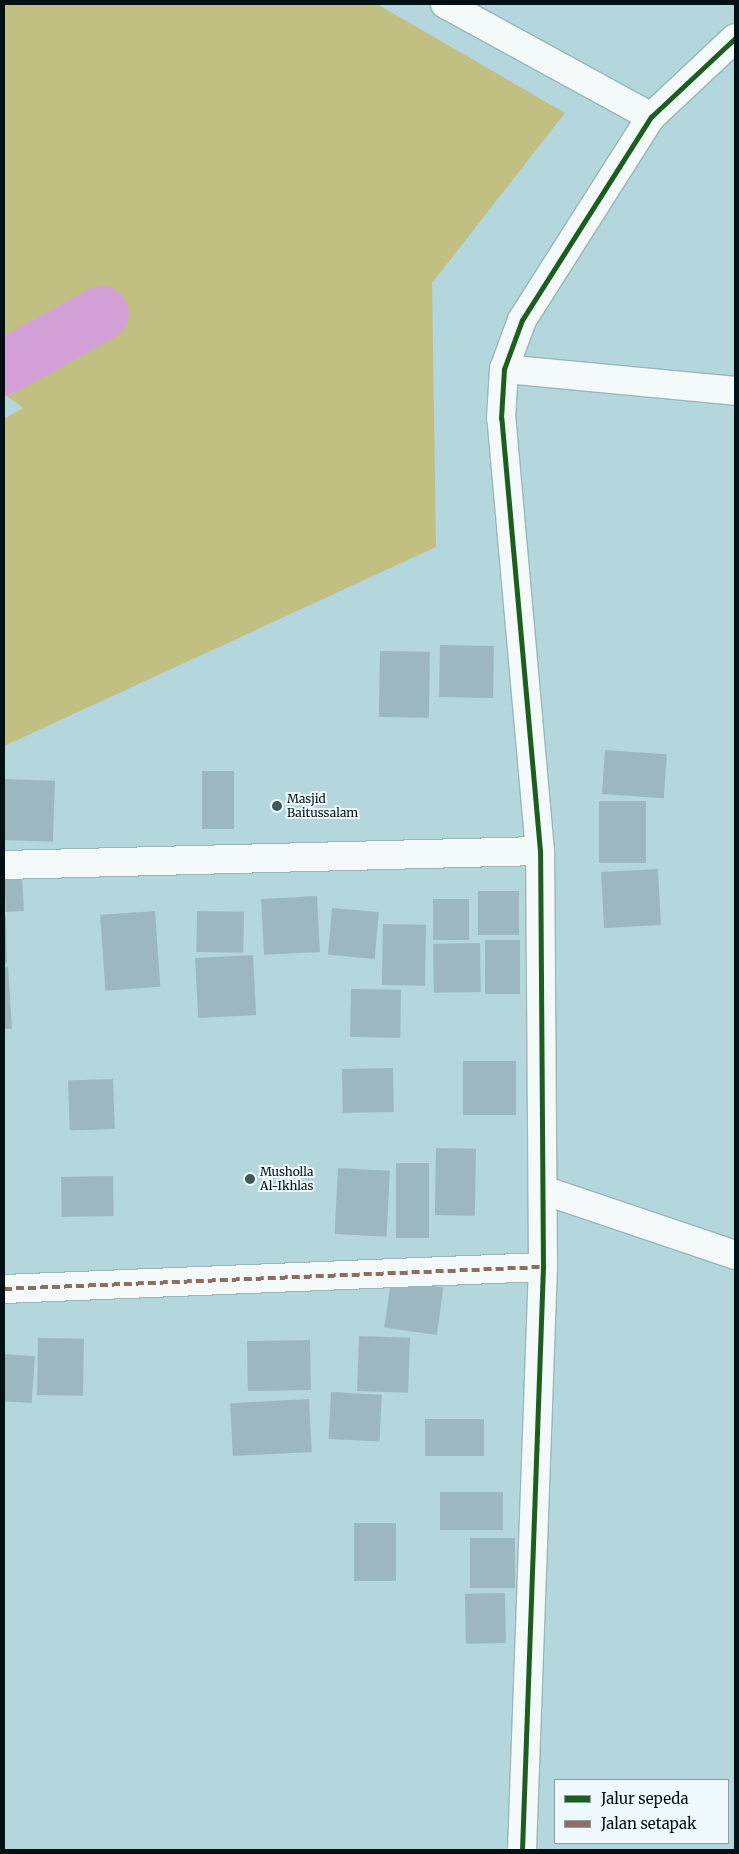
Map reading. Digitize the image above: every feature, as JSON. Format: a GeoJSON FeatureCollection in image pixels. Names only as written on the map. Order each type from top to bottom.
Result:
{"type":"FeatureCollection","features":[{"type":"Feature","properties":{"kind":"street"},"geometry":{"type":"LineString","coordinates":[[445,4],[651,117]]}},
{"type":"Feature","properties":{"kind":"street"},"geometry":{"type":"LineString","coordinates":[[522,1850],[543,1267],[544,1190],[540,851],[501,418],[504,369],[522,320],[651,117],[735,38]]}},
{"type":"Feature","properties":{"kind":"street"},"geometry":{"type":"LineString","coordinates":[[504,369],[735,391]]}},
{"type":"Feature","properties":{"kind":"street"},"geometry":{"type":"LineString","coordinates":[[4,865],[540,851]]}},
{"type":"Feature","properties":{"kind":"street"},"geometry":{"type":"LineString","coordinates":[[544,1190],[735,1255]]}},
{"type":"Feature","properties":{"kind":"street"},"geometry":{"type":"LineString","coordinates":[[4,1289],[543,1267]]}},
{"type":"Feature","properties":{"kind":"shaded area"},"geometry":{"type":"Polygon","coordinates":[[[4,4],[377,4],[565,113],[432,283],[436,547],[4,746],[4,419],[23,408],[4,394],[4,4]]]}},
{"type":"Feature","properties":{"kind":"building"},"geometry":{"type":"Polygon","coordinates":[[[440,645],[494,646],[493,698],[439,697],[440,645]]]}},
{"type":"Feature","properties":{"kind":"building"},"geometry":{"type":"Polygon","coordinates":[[[380,651],[430,652],[429,718],[379,717],[380,651]]]}},
{"type":"Feature","properties":{"kind":"building"},"geometry":{"type":"Polygon","coordinates":[[[605,750],[667,754],[664,798],[602,794],[605,750]]]}},
{"type":"Feature","properties":{"kind":"building"},"geometry":{"type":"Polygon","coordinates":[[[202,771],[234,771],[234,829],[202,829],[202,771]]]}},
{"type":"Feature","properties":{"kind":"building"},"geometry":{"type":"Polygon","coordinates":[[[4,779],[55,781],[53,842],[4,840],[4,779]]]}},
{"type":"Feature","properties":{"kind":"building"},"geometry":{"type":"Polygon","coordinates":[[[599,801],[646,801],[646,863],[599,863],[599,801]]]}},
{"type":"Feature","properties":{"kind":"building"},"geometry":{"type":"Polygon","coordinates":[[[658,869],[661,925],[604,928],[601,872],[658,869]]]}},
{"type":"Feature","properties":{"kind":"building"},"geometry":{"type":"Polygon","coordinates":[[[22,874],[24,911],[6,912],[4,875],[22,874]]]}},
{"type":"Feature","properties":{"kind":"building"},"geometry":{"type":"Polygon","coordinates":[[[478,891],[519,891],[519,935],[478,935],[478,891]]]}},
{"type":"Feature","properties":{"kind":"building"},"geometry":{"type":"Polygon","coordinates":[[[317,896],[320,952],[264,955],[261,899],[317,896]]]}},
{"type":"Feature","properties":{"kind":"building"},"geometry":{"type":"Polygon","coordinates":[[[433,899],[469,899],[469,940],[433,940],[433,899]]]}},
{"type":"Feature","properties":{"kind":"building"},"geometry":{"type":"Polygon","coordinates":[[[332,908],[379,912],[375,959],[328,955],[332,908]]]}},
{"type":"Feature","properties":{"kind":"building"},"geometry":{"type":"Polygon","coordinates":[[[155,911],[160,987],[105,991],[100,915],[155,911]]]}},
{"type":"Feature","properties":{"kind":"building"},"geometry":{"type":"Polygon","coordinates":[[[197,911],[244,912],[243,953],[196,952],[197,911]]]}},
{"type":"Feature","properties":{"kind":"building"},"geometry":{"type":"Polygon","coordinates":[[[4,917],[6,917],[7,963],[4,963],[4,917]]]}},
{"type":"Feature","properties":{"kind":"building"},"geometry":{"type":"Polygon","coordinates":[[[383,924],[426,925],[425,986],[382,985],[383,924]]]}},
{"type":"Feature","properties":{"kind":"building"},"geometry":{"type":"Polygon","coordinates":[[[485,940],[520,940],[520,994],[485,994],[485,940]]]}},
{"type":"Feature","properties":{"kind":"building"},"geometry":{"type":"Polygon","coordinates":[[[480,943],[481,992],[434,993],[433,944],[480,943]]]}},
{"type":"Feature","properties":{"kind":"building"},"geometry":{"type":"Polygon","coordinates":[[[253,955],[256,1015],[198,1018],[195,958],[253,955]]]}},
{"type":"Feature","properties":{"kind":"building"},"geometry":{"type":"Polygon","coordinates":[[[4,967],[8,967],[12,1029],[4,1029],[4,967]]]}},
{"type":"Feature","properties":{"kind":"building"},"geometry":{"type":"Polygon","coordinates":[[[351,989],[401,990],[400,1038],[350,1037],[351,989]]]}},
{"type":"Feature","properties":{"kind":"building"},"geometry":{"type":"Polygon","coordinates":[[[463,1061],[516,1061],[516,1115],[463,1115],[463,1061]]]}},
{"type":"Feature","properties":{"kind":"building"},"geometry":{"type":"Polygon","coordinates":[[[393,1068],[394,1112],[343,1113],[342,1069],[393,1068]]]}},
{"type":"Feature","properties":{"kind":"building"},"geometry":{"type":"Polygon","coordinates":[[[113,1079],[115,1129],[70,1131],[68,1081],[113,1079]]]}},
{"type":"Feature","properties":{"kind":"building"},"geometry":{"type":"Polygon","coordinates":[[[436,1148],[476,1149],[475,1216],[435,1215],[436,1148]]]}},
{"type":"Feature","properties":{"kind":"building"},"geometry":{"type":"Polygon","coordinates":[[[396,1163],[429,1163],[429,1238],[396,1238],[396,1163]]]}},
{"type":"Feature","properties":{"kind":"building"},"geometry":{"type":"Polygon","coordinates":[[[338,1168],[390,1171],[386,1237],[335,1234],[338,1168]]]}},
{"type":"Feature","properties":{"kind":"building"},"geometry":{"type":"Polygon","coordinates":[[[113,1176],[114,1216],[62,1217],[61,1177],[113,1176]]]}},
{"type":"Feature","properties":{"kind":"building"},"geometry":{"type":"Polygon","coordinates":[[[391,1280],[443,1287],[437,1335],[384,1328],[391,1280]]]}},
{"type":"Feature","properties":{"kind":"building"},"geometry":{"type":"Polygon","coordinates":[[[359,1336],[410,1338],[408,1393],[357,1391],[359,1336]]]}},
{"type":"Feature","properties":{"kind":"building"},"geometry":{"type":"Polygon","coordinates":[[[38,1338],[84,1339],[83,1396],[37,1395],[38,1338]]]}},
{"type":"Feature","properties":{"kind":"building"},"geometry":{"type":"Polygon","coordinates":[[[310,1340],[311,1390],[248,1391],[247,1341],[310,1340]]]}},
{"type":"Feature","properties":{"kind":"building"},"geometry":{"type":"Polygon","coordinates":[[[4,1354],[35,1356],[32,1403],[4,1401],[4,1354]]]}},
{"type":"Feature","properties":{"kind":"building"},"geometry":{"type":"Polygon","coordinates":[[[331,1392],[382,1395],[379,1442],[329,1439],[331,1392]]]}},
{"type":"Feature","properties":{"kind":"building"},"geometry":{"type":"Polygon","coordinates":[[[309,1399],[312,1452],[233,1456],[230,1403],[309,1399]]]}},
{"type":"Feature","properties":{"kind":"building"},"geometry":{"type":"Polygon","coordinates":[[[425,1419],[484,1419],[484,1456],[425,1456],[425,1419]]]}},
{"type":"Feature","properties":{"kind":"building"},"geometry":{"type":"Polygon","coordinates":[[[440,1492],[503,1492],[503,1530],[440,1530],[440,1492]]]}},
{"type":"Feature","properties":{"kind":"building"},"geometry":{"type":"Polygon","coordinates":[[[354,1523],[396,1523],[396,1581],[354,1581],[354,1523]]]}},
{"type":"Feature","properties":{"kind":"building"},"geometry":{"type":"Polygon","coordinates":[[[470,1538],[515,1538],[515,1588],[470,1588],[470,1538]]]}},
{"type":"Feature","properties":{"kind":"building"},"geometry":{"type":"Polygon","coordinates":[[[505,1593],[506,1643],[466,1644],[465,1594],[505,1593]]]}},
{"type":"Feature","properties":{"kind":"waterway"},"geometry":{"type":"LineString","coordinates":[[4,367],[101,313]]}},
{"type":"Feature","properties":{"kind":"marked path"},"geometry":{"type":"LineString","coordinates":[[4,1289],[543,1267]]}},
{"type":"Feature","properties":{"kind":"cycle path"},"geometry":{"type":"LineString","coordinates":[[522,1850],[543,1267],[540,851],[501,418],[504,369],[522,320],[651,117],[735,38]]}},
{"type":"Feature","properties":{"kind":"place","name":"Masjid Baitussalam"},"geometry":{"type":"Point","coordinates":[277,806]}},
{"type":"Feature","properties":{"kind":"place","name":"Musholla Al-Ikhlas"},"geometry":{"type":"Point","coordinates":[250,1179]}}]}
